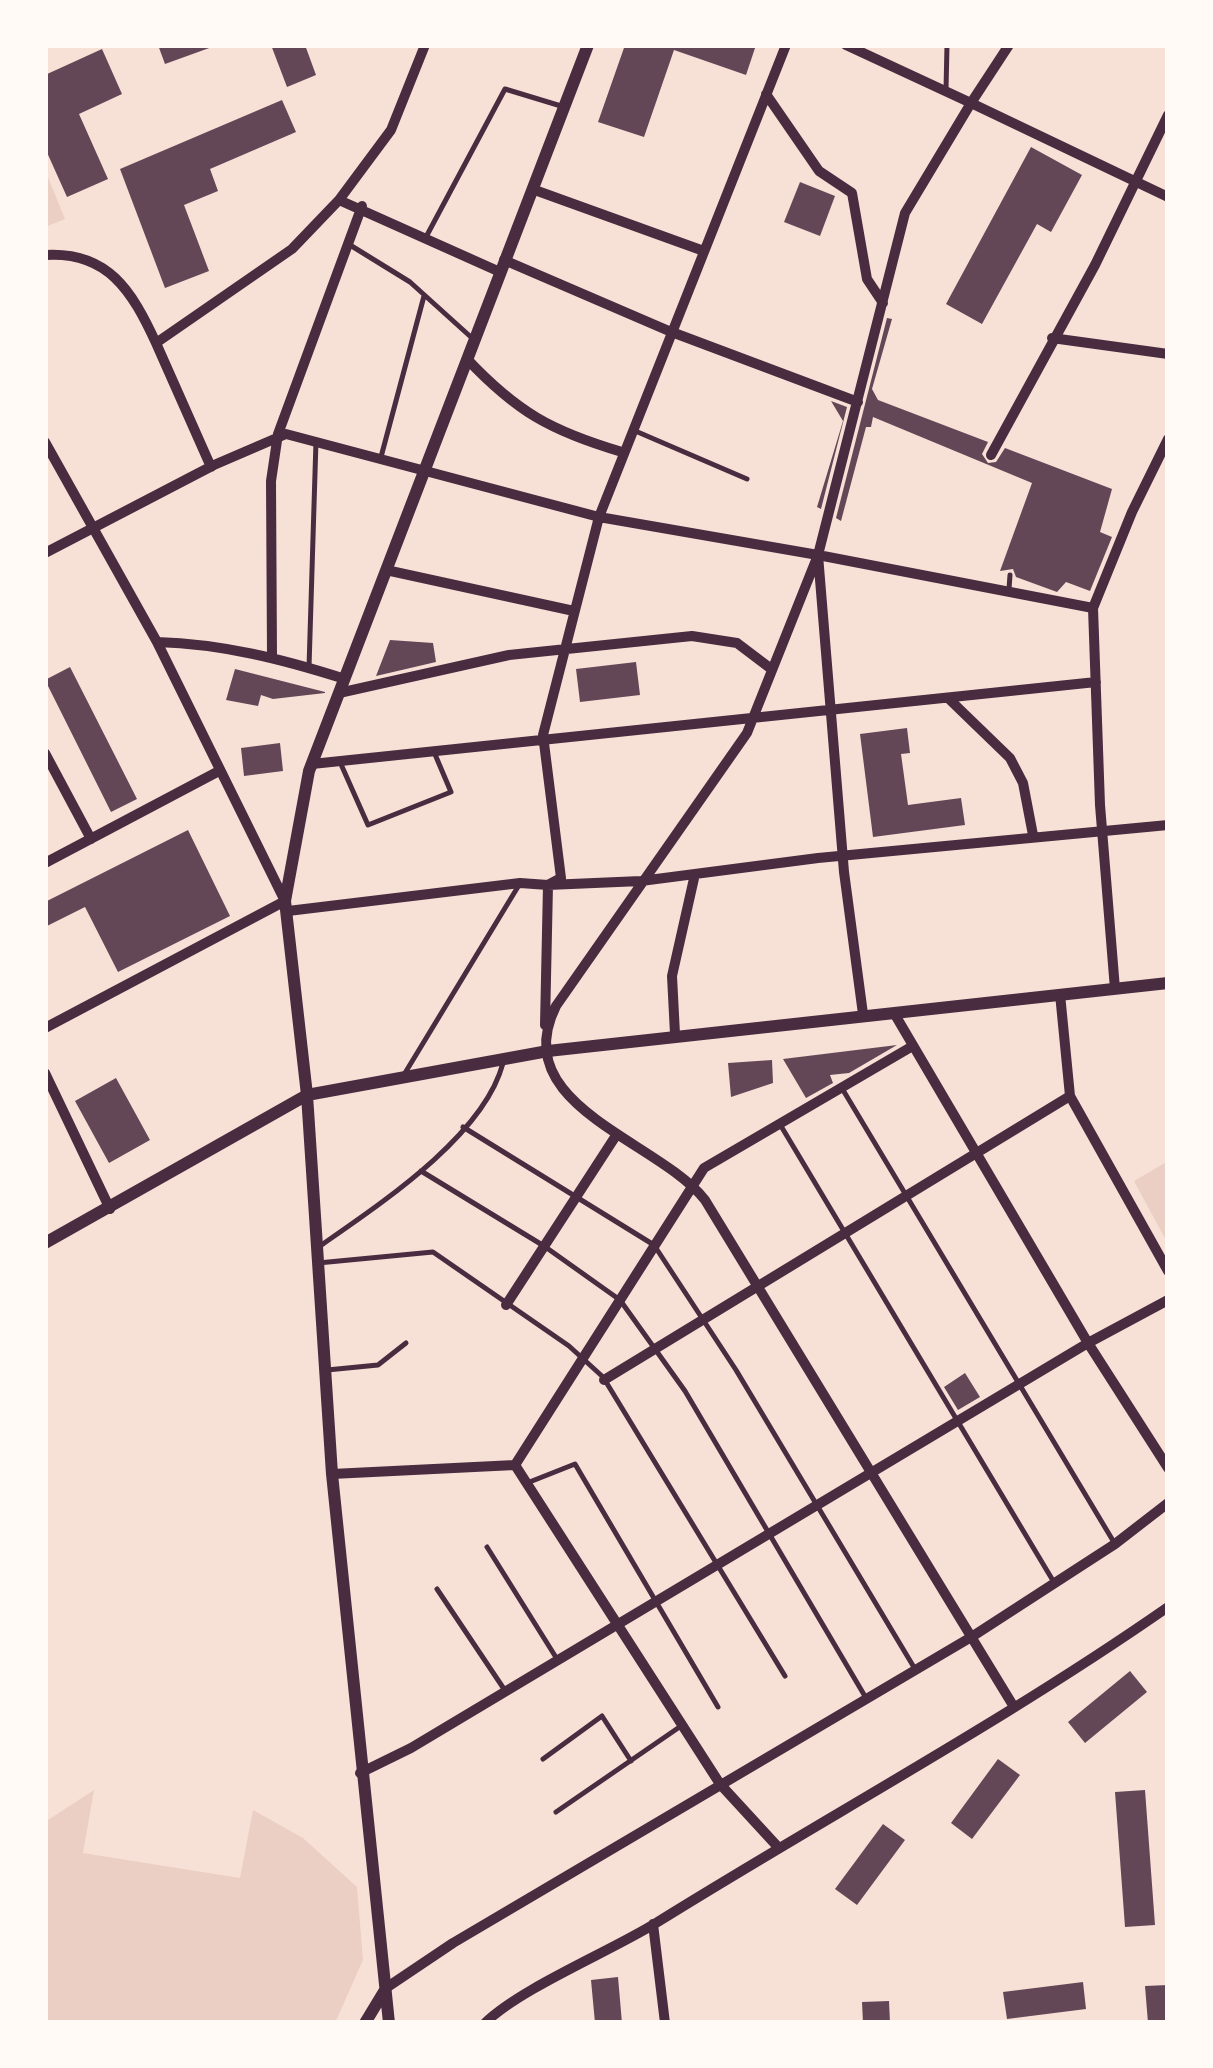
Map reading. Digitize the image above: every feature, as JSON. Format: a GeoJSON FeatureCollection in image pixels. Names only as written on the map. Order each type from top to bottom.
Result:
{"type":"FeatureCollection","features":[{"type":"Feature","properties":{"kind":"street"},"geometry":{"type":"LineString","coordinates":[[156,343],[292,250],[340,200],[392,130],[425,45]]}},
{"type":"Feature","properties":{"kind":"street"},"geometry":{"type":"LineString","coordinates":[[389,2023],[360,1773],[332,1474],[314,1257],[307,1095],[286,906],[312,764],[588,45]]}},
{"type":"Feature","properties":{"kind":"street"},"geometry":{"type":"LineString","coordinates":[[548,885],[561,878],[544,740],[599,517],[630,429],[786,45]]}},
{"type":"Feature","properties":{"kind":"street"},"geometry":{"type":"LineString","coordinates":[[846,45],[1168,198]]}},
{"type":"Feature","properties":{"kind":"street"},"geometry":{"type":"LineString","coordinates":[[544,1028],[642,880],[747,733],[818,555],[905,214],[1009,45]]}},
{"type":"Feature","properties":{"kind":"street"},"geometry":{"type":"LineString","coordinates":[[766,94],[819,171],[852,193],[868,278],[883,304]]}},
{"type":"Feature","properties":{"kind":"street"},"geometry":{"type":"LineString","coordinates":[[991,455],[1136,183],[1168,115]]}},
{"type":"Feature","properties":{"kind":"street"},"geometry":{"type":"LineString","coordinates":[[532,188],[701,250]]}},
{"type":"Feature","properties":{"kind":"street"},"geometry":{"type":"LineString","coordinates":[[340,200],[362,206],[426,237],[858,402]]}},
{"type":"Feature","properties":{"kind":"street"},"geometry":{"type":"LineString","coordinates":[[272,656],[270,482],[278,438],[362,206]]}},
{"type":"Feature","properties":{"kind":"street"},"geometry":{"type":"LineString","coordinates":[[45,255],[68,253],[107,267],[141,310],[212,466]]}},
{"type":"Feature","properties":{"kind":"street"},"geometry":{"type":"LineString","coordinates":[[1052,338],[1168,354]]}},
{"type":"Feature","properties":{"kind":"street"},"geometry":{"type":"LineString","coordinates":[[466,358],[505,399],[542,424],[622,452]]}},
{"type":"Feature","properties":{"kind":"street"},"geometry":{"type":"LineString","coordinates":[[45,553],[212,466],[286,434],[599,517],[1093,608]]}},
{"type":"Feature","properties":{"kind":"street"},"geometry":{"type":"LineString","coordinates":[[1114,989],[1102,830],[1093,608],[1132,512],[1168,439]]}},
{"type":"Feature","properties":{"kind":"street"},"geometry":{"type":"LineString","coordinates":[[45,442],[157,642],[286,906]]}},
{"type":"Feature","properties":{"kind":"street"},"geometry":{"type":"LineString","coordinates":[[818,555],[828,712],[863,1014]]}},
{"type":"Feature","properties":{"kind":"street"},"geometry":{"type":"LineString","coordinates":[[386,570],[574,611]]}},
{"type":"Feature","properties":{"kind":"street"},"geometry":{"type":"LineString","coordinates":[[339,693],[509,655],[692,636],[737,643],[770,668]]}},
{"type":"Feature","properties":{"kind":"street"},"geometry":{"type":"LineString","coordinates":[[157,642],[208,644],[272,656],[345,679]]}},
{"type":"Feature","properties":{"kind":"street"},"geometry":{"type":"LineString","coordinates":[[312,764],[1096,682]]}},
{"type":"Feature","properties":{"kind":"street"},"geometry":{"type":"LineString","coordinates":[[948,698],[1010,758],[1024,783],[1033,835]]}},
{"type":"Feature","properties":{"kind":"street"},"geometry":{"type":"LineString","coordinates":[[45,753],[90,839]]}},
{"type":"Feature","properties":{"kind":"street"},"geometry":{"type":"LineString","coordinates":[[45,863],[219,772]]}},
{"type":"Feature","properties":{"kind":"street"},"geometry":{"type":"LineString","coordinates":[[45,1028],[286,906],[520,883],[642,880],[1033,835],[1168,826]]}},
{"type":"Feature","properties":{"kind":"street"},"geometry":{"type":"LineString","coordinates":[[675,1034],[672,976],[696,874]]}},
{"type":"Feature","properties":{"kind":"street"},"geometry":{"type":"LineString","coordinates":[[548,885],[544,1028],[558,1085],[584,1113],[692,1184],[874,1473],[1014,1707]]}},
{"type":"Feature","properties":{"kind":"street"},"geometry":{"type":"LineString","coordinates":[[45,1244],[307,1095],[548,1050],[1168,983]]}},
{"type":"Feature","properties":{"kind":"street"},"geometry":{"type":"LineString","coordinates":[[1060,994],[1070,1096],[1168,1271]]}},
{"type":"Feature","properties":{"kind":"street"},"geometry":{"type":"LineString","coordinates":[[894,1013],[1088,1343],[1168,1468]]}},
{"type":"Feature","properties":{"kind":"street"},"geometry":{"type":"LineString","coordinates":[[516,1465],[704,1168],[911,1047]]}},
{"type":"Feature","properties":{"kind":"street"},"geometry":{"type":"LineString","coordinates":[[45,1073],[110,1210]]}},
{"type":"Feature","properties":{"kind":"street"},"geometry":{"type":"LineString","coordinates":[[604,1380],[1070,1096]]}},
{"type":"Feature","properties":{"kind":"street"},"geometry":{"type":"LineString","coordinates":[[506,1305],[617,1134]]}},
{"type":"Feature","properties":{"kind":"street"},"geometry":{"type":"LineString","coordinates":[[360,1773],[411,1748],[1088,1343],[1168,1300]]}},
{"type":"Feature","properties":{"kind":"street"},"geometry":{"type":"LineString","coordinates":[[332,1474],[516,1465]]}},
{"type":"Feature","properties":{"kind":"street"},"geometry":{"type":"LineString","coordinates":[[516,1465],[720,1784],[777,1846]]}},
{"type":"Feature","properties":{"kind":"street"},"geometry":{"type":"LineString","coordinates":[[365,2023],[386,1988],[453,1943],[973,1636],[1115,1544],[1168,1503]]}},
{"type":"Feature","properties":{"kind":"street"},"geometry":{"type":"LineString","coordinates":[[485,2023],[777,1846],[915,1770],[1104,1655],[1168,1608]]}},
{"type":"Feature","properties":{"kind":"street"},"geometry":{"type":"LineString","coordinates":[[653,1924],[665,2023]]}},
{"type":"Feature","properties":{"kind":"lane"},"geometry":{"type":"LineString","coordinates":[[946,90],[947,45]]}},
{"type":"Feature","properties":{"kind":"lane"},"geometry":{"type":"LineString","coordinates":[[426,237],[504,89],[564,107]]}},
{"type":"Feature","properties":{"kind":"lane"},"geometry":{"type":"LineString","coordinates":[[348,244],[424,296],[474,340]]}},
{"type":"Feature","properties":{"kind":"lane"},"geometry":{"type":"LineString","coordinates":[[380,459],[424,296]]}},
{"type":"Feature","properties":{"kind":"lane"},"geometry":{"type":"LineString","coordinates":[[630,429],[747,479]]}},
{"type":"Feature","properties":{"kind":"lane"},"geometry":{"type":"LineString","coordinates":[[308,667],[316,441]]}},
{"type":"Feature","properties":{"kind":"lane"},"geometry":{"type":"LineString","coordinates":[[1008,592],[1010,575]]}},
{"type":"Feature","properties":{"kind":"lane"},"geometry":{"type":"LineString","coordinates":[[340,762],[368,824],[450,792],[434,752]]}},
{"type":"Feature","properties":{"kind":"lane"},"geometry":{"type":"LineString","coordinates":[[404,1075],[520,883]]}},
{"type":"Feature","properties":{"kind":"lane"},"geometry":{"type":"LineString","coordinates":[[314,1257],[421,1171],[496,1092],[505,1058]]}},
{"type":"Feature","properties":{"kind":"lane"},"geometry":{"type":"LineString","coordinates":[[842,1087],[1115,1544]]}},
{"type":"Feature","properties":{"kind":"lane"},"geometry":{"type":"LineString","coordinates":[[779,1124],[1055,1584]]}},
{"type":"Feature","properties":{"kind":"lane"},"geometry":{"type":"LineString","coordinates":[[463,1127],[654,1245],[916,1670]]}},
{"type":"Feature","properties":{"kind":"lane"},"geometry":{"type":"LineString","coordinates":[[421,1171],[544,1246],[620,1300],[656,1347],[866,1698]]}},
{"type":"Feature","properties":{"kind":"lane"},"geometry":{"type":"LineString","coordinates":[[314,1257],[433,1252],[583,1361],[604,1380],[785,1676]]}},
{"type":"Feature","properties":{"kind":"lane"},"geometry":{"type":"LineString","coordinates":[[324,1370],[378,1365],[406,1343]]}},
{"type":"Feature","properties":{"kind":"lane"},"geometry":{"type":"LineString","coordinates":[[527,1483],[575,1464],[718,1707]]}},
{"type":"Feature","properties":{"kind":"lane"},"geometry":{"type":"LineString","coordinates":[[487,1546],[558,1660]]}},
{"type":"Feature","properties":{"kind":"lane"},"geometry":{"type":"LineString","coordinates":[[437,1589],[504,1689]]}},
{"type":"Feature","properties":{"kind":"lane"},"geometry":{"type":"LineString","coordinates":[[543,1760],[602,1716],[631,1761]]}},
{"type":"Feature","properties":{"kind":"lane"},"geometry":{"type":"LineString","coordinates":[[556,1812],[681,1726]]}},
{"type":"Feature","properties":{"kind":"shaded area"},"geometry":{"type":"Polygon","coordinates":[[[45,170],[65,219],[45,227],[45,170]]]}},
{"type":"Feature","properties":{"kind":"shaded area"},"geometry":{"type":"Polygon","coordinates":[[[1168,1161],[1168,1244],[1134,1181],[1168,1161]]]}},
{"type":"Feature","properties":{"kind":"shaded area"},"geometry":{"type":"Polygon","coordinates":[[[94,1790],[83,1853],[240,1878],[253,1810],[303,1838],[357,1887],[363,1960],[335,2023],[45,2023],[45,1822],[94,1790]]]}},
{"type":"Feature","properties":{"kind":"building"},"geometry":{"type":"Polygon","coordinates":[[[158,45],[212,45],[212,47],[165,64],[158,45]]]}},
{"type":"Feature","properties":{"kind":"building"},"geometry":{"type":"Polygon","coordinates":[[[271,45],[305,45],[316,75],[287,87],[271,45]]]}},
{"type":"Feature","properties":{"kind":"building"},"geometry":{"type":"Polygon","coordinates":[[[625,45],[756,45],[746,75],[674,50],[644,137],[598,122],[625,45]]]}},
{"type":"Feature","properties":{"kind":"building"},"geometry":{"type":"Polygon","coordinates":[[[102,49],[122,94],[79,114],[108,179],[67,197],[45,148],[45,75],[102,49]]]}},
{"type":"Feature","properties":{"kind":"building"},"geometry":{"type":"Polygon","coordinates":[[[282,100],[296,132],[210,169],[218,191],[184,205],[209,271],[165,288],[120,169],[282,100]]]}},
{"type":"Feature","properties":{"kind":"building"},"geometry":{"type":"Polygon","coordinates":[[[1031,147],[1082,175],[1051,232],[1037,224],[982,324],[946,304],[1031,147]]]}},
{"type":"Feature","properties":{"kind":"building"},"geometry":{"type":"Polygon","coordinates":[[[800,182],[835,196],[820,236],[784,222],[800,182]]]}},
{"type":"Feature","properties":{"kind":"building"},"geometry":{"type":"Polygon","coordinates":[[[887,318],[892,319],[872,389],[878,400],[988,442],[982,454],[988,463],[996,462],[1005,448],[1112,489],[1100,532],[1112,537],[1090,591],[1066,582],[1057,592],[1016,577],[1013,569],[1000,571],[1032,483],[873,417],[871,427],[866,427],[841,521],[836,518],[887,318]]]}},
{"type":"Feature","properties":{"kind":"building"},"geometry":{"type":"Polygon","coordinates":[[[831,401],[847,407],[821,509],[817,507],[843,421],[831,401]]]}},
{"type":"Feature","properties":{"kind":"building"},"geometry":{"type":"Polygon","coordinates":[[[390,640],[433,643],[436,662],[376,676],[390,640]]]}},
{"type":"Feature","properties":{"kind":"building"},"geometry":{"type":"Polygon","coordinates":[[[636,662],[640,695],[580,702],[576,669],[636,662]]]}},
{"type":"Feature","properties":{"kind":"building"},"geometry":{"type":"Polygon","coordinates":[[[70,667],[137,799],[111,812],[45,680],[70,667]]]}},
{"type":"Feature","properties":{"kind":"building"},"geometry":{"type":"Polygon","coordinates":[[[235,669],[325,693],[273,699],[261,695],[258,706],[226,700],[235,669]]]}},
{"type":"Feature","properties":{"kind":"building"},"geometry":{"type":"Polygon","coordinates":[[[907,728],[910,753],[901,754],[908,805],[961,798],[965,825],[873,837],[860,734],[907,728]]]}},
{"type":"Feature","properties":{"kind":"building"},"geometry":{"type":"Polygon","coordinates":[[[280,743],[283,771],[244,776],[241,748],[280,743]]]}},
{"type":"Feature","properties":{"kind":"building"},"geometry":{"type":"Polygon","coordinates":[[[188,830],[230,916],[118,972],[85,907],[45,927],[45,902],[188,830]]]}},
{"type":"Feature","properties":{"kind":"building"},"geometry":{"type":"Polygon","coordinates":[[[897,1045],[849,1073],[830,1075],[833,1083],[806,1098],[783,1059],[897,1045]]]}},
{"type":"Feature","properties":{"kind":"building"},"geometry":{"type":"Polygon","coordinates":[[[772,1060],[773,1083],[731,1097],[728,1063],[772,1060]]]}},
{"type":"Feature","properties":{"kind":"building"},"geometry":{"type":"Polygon","coordinates":[[[116,1078],[150,1140],[109,1163],[75,1101],[116,1078]]]}},
{"type":"Feature","properties":{"kind":"building"},"geometry":{"type":"Polygon","coordinates":[[[965,1373],[980,1397],[958,1410],[944,1387],[965,1373]]]}},
{"type":"Feature","properties":{"kind":"building"},"geometry":{"type":"Polygon","coordinates":[[[1130,1671],[1147,1692],[1085,1743],[1068,1722],[1130,1671]]]}},
{"type":"Feature","properties":{"kind":"building"},"geometry":{"type":"Polygon","coordinates":[[[998,1759],[1020,1775],[972,1839],[951,1823],[998,1759]]]}},
{"type":"Feature","properties":{"kind":"building"},"geometry":{"type":"Polygon","coordinates":[[[1145,1790],[1155,1925],[1125,1927],[1115,1792],[1145,1790]]]}},
{"type":"Feature","properties":{"kind":"building"},"geometry":{"type":"Polygon","coordinates":[[[883,1824],[905,1840],[857,1905],[835,1889],[883,1824]]]}},
{"type":"Feature","properties":{"kind":"building"},"geometry":{"type":"Polygon","coordinates":[[[618,1977],[622,2023],[595,2023],[591,1980],[618,1977]]]}},
{"type":"Feature","properties":{"kind":"building"},"geometry":{"type":"Polygon","coordinates":[[[1083,1982],[1086,2009],[1007,2019],[1003,1992],[1083,1982]]]}},
{"type":"Feature","properties":{"kind":"building"},"geometry":{"type":"Polygon","coordinates":[[[1168,1985],[1168,2023],[1148,2023],[1145,1986],[1168,1985]]]}},
{"type":"Feature","properties":{"kind":"building"},"geometry":{"type":"Polygon","coordinates":[[[889,2001],[890,2023],[863,2023],[862,2002],[889,2001]]]}}]}
